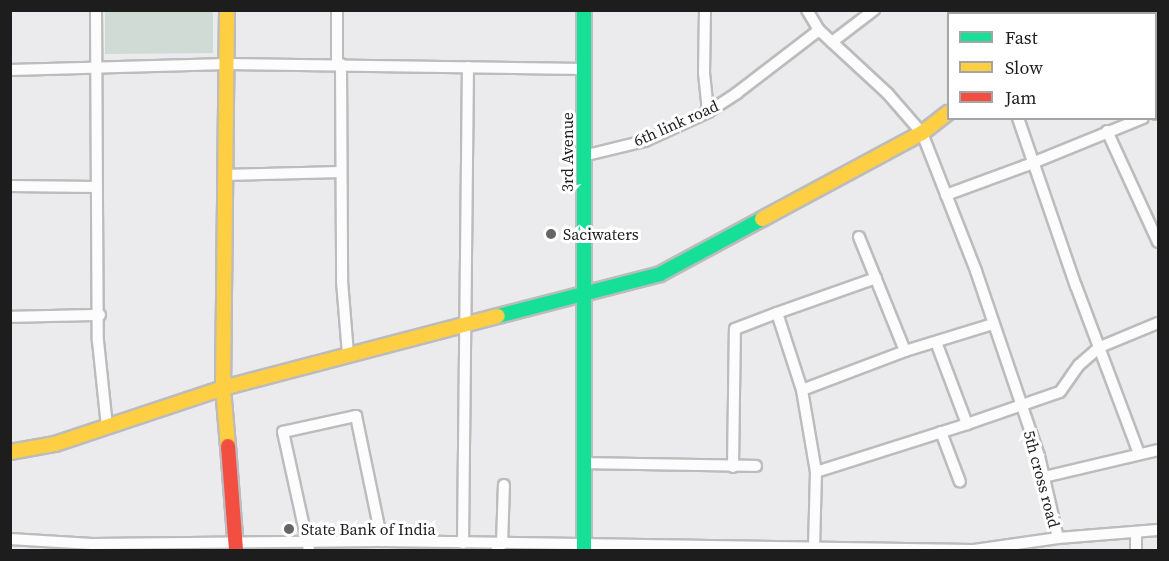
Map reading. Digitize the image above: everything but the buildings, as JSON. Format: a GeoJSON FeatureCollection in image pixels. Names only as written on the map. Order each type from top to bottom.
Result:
{"type":"FeatureCollection","features":[{"type":"Feature","properties":{"kind":"street"},"geometry":{"type":"LineString","coordinates":[[96,10],[96,187],[100,315],[98,341],[107,427]]}},
{"type":"Feature","properties":{"kind":"street"},"geometry":{"type":"LineString","coordinates":[[227,10],[223,388],[236,546]]}},
{"type":"Feature","properties":{"kind":"street"},"geometry":{"type":"LineString","coordinates":[[337,10],[342,281],[348,354]]}},
{"type":"Feature","properties":{"kind":"street","name":"3rd Avenue"},"geometry":{"type":"LineString","coordinates":[[584,10],[584,548]]}},
{"type":"Feature","properties":{"kind":"street"},"geometry":{"type":"LineString","coordinates":[[705,10],[704,73],[708,112]]}},
{"type":"Feature","properties":{"kind":"street","name":"5th cross road"},"geometry":{"type":"LineString","coordinates":[[807,10],[819,30],[888,94],[922,133],[1021,406],[1044,477],[1058,538]]}},
{"type":"Feature","properties":{"kind":"street"},"geometry":{"type":"LineString","coordinates":[[832,42],[874,10]]}},
{"type":"Feature","properties":{"kind":"street","name":"6th link road"},"geometry":{"type":"LineString","coordinates":[[583,156],[645,141],[708,112],[737,93],[819,30]]}},
{"type":"Feature","properties":{"kind":"street"},"geometry":{"type":"LineString","coordinates":[[10,70],[227,64],[584,69]]}},
{"type":"Feature","properties":{"kind":"street"},"geometry":{"type":"LineString","coordinates":[[463,543],[468,68]]}},
{"type":"Feature","properties":{"kind":"street"},"geometry":{"type":"LineString","coordinates":[[10,452],[55,444],[223,388],[660,274],[922,133],[947,114]]}},
{"type":"Feature","properties":{"kind":"street"},"geometry":{"type":"LineString","coordinates":[[1019,120],[1139,454]]}},
{"type":"Feature","properties":{"kind":"street"},"geometry":{"type":"LineString","coordinates":[[946,195],[1034,163],[1137,120]]}},
{"type":"Feature","properties":{"kind":"street"},"geometry":{"type":"LineString","coordinates":[[1107,131],[1158,242]]}},
{"type":"Feature","properties":{"kind":"street"},"geometry":{"type":"LineString","coordinates":[[224,175],[341,172]]}},
{"type":"Feature","properties":{"kind":"street"},"geometry":{"type":"LineString","coordinates":[[10,186],[96,187]]}},
{"type":"Feature","properties":{"kind":"street"},"geometry":{"type":"LineString","coordinates":[[860,237],[905,351]]}},
{"type":"Feature","properties":{"kind":"street"},"geometry":{"type":"LineString","coordinates":[[733,467],[735,329],[876,278]]}},
{"type":"Feature","properties":{"kind":"street"},"geometry":{"type":"LineString","coordinates":[[777,313],[802,390],[816,472],[814,548]]}},
{"type":"Feature","properties":{"kind":"street"},"geometry":{"type":"LineString","coordinates":[[10,317],[100,315]]}},
{"type":"Feature","properties":{"kind":"street"},"geometry":{"type":"LineString","coordinates":[[816,472],[1060,392],[1079,365],[1100,347],[1158,323]]}},
{"type":"Feature","properties":{"kind":"street"},"geometry":{"type":"LineString","coordinates":[[802,390],[905,351],[993,324]]}},
{"type":"Feature","properties":{"kind":"street"},"geometry":{"type":"LineString","coordinates":[[936,342],[967,424]]}},
{"type":"Feature","properties":{"kind":"street"},"geometry":{"type":"LineString","coordinates":[[308,545],[283,432],[356,416],[382,541]]}},
{"type":"Feature","properties":{"kind":"street"},"geometry":{"type":"LineString","coordinates":[[941,432],[960,482]]}},
{"type":"Feature","properties":{"kind":"street"},"geometry":{"type":"LineString","coordinates":[[1044,477],[1158,450]]}},
{"type":"Feature","properties":{"kind":"street"},"geometry":{"type":"LineString","coordinates":[[584,463],[756,466]]}},
{"type":"Feature","properties":{"kind":"street"},"geometry":{"type":"LineString","coordinates":[[499,547],[504,485]]}},
{"type":"Feature","properties":{"kind":"street"},"geometry":{"type":"LineString","coordinates":[[10,539],[92,544],[236,546],[382,541],[463,543],[499,547],[973,550],[1058,538],[1158,530]]}},
{"type":"Feature","properties":{"kind":"street"},"geometry":{"type":"LineString","coordinates":[[1136,533],[1136,550]]}},
{"type":"Feature","properties":{"kind":"shaded area"},"geometry":{"type":"Polygon","coordinates":[[[105,11],[213,11],[213,53],[105,54],[105,11]]]}},
{"type":"Feature","properties":{"kind":"traffic: fast"},"geometry":{"type":"LineString","coordinates":[[584,10],[584,550]]}},
{"type":"Feature","properties":{"kind":"traffic: fast"},"geometry":{"type":"LineString","coordinates":[[498,316],[660,274],[762,219]]}},
{"type":"Feature","properties":{"kind":"traffic: slow"},"geometry":{"type":"LineString","coordinates":[[227,10],[223,388],[228,446]]}},
{"type":"Feature","properties":{"kind":"traffic: slow"},"geometry":{"type":"LineString","coordinates":[[762,219],[922,133],[947,114]]}},
{"type":"Feature","properties":{"kind":"traffic: slow"},"geometry":{"type":"LineString","coordinates":[[10,452],[55,444],[223,388],[498,316]]}},
{"type":"Feature","properties":{"kind":"traffic: jam"},"geometry":{"type":"LineString","coordinates":[[228,446],[236,550]]}},
{"type":"Feature","properties":{"kind":"place","name":"Saciwaters"},"geometry":{"type":"Point","coordinates":[551,234]}},
{"type":"Feature","properties":{"kind":"place","name":"State Bank of India"},"geometry":{"type":"Point","coordinates":[289,529]}}]}
